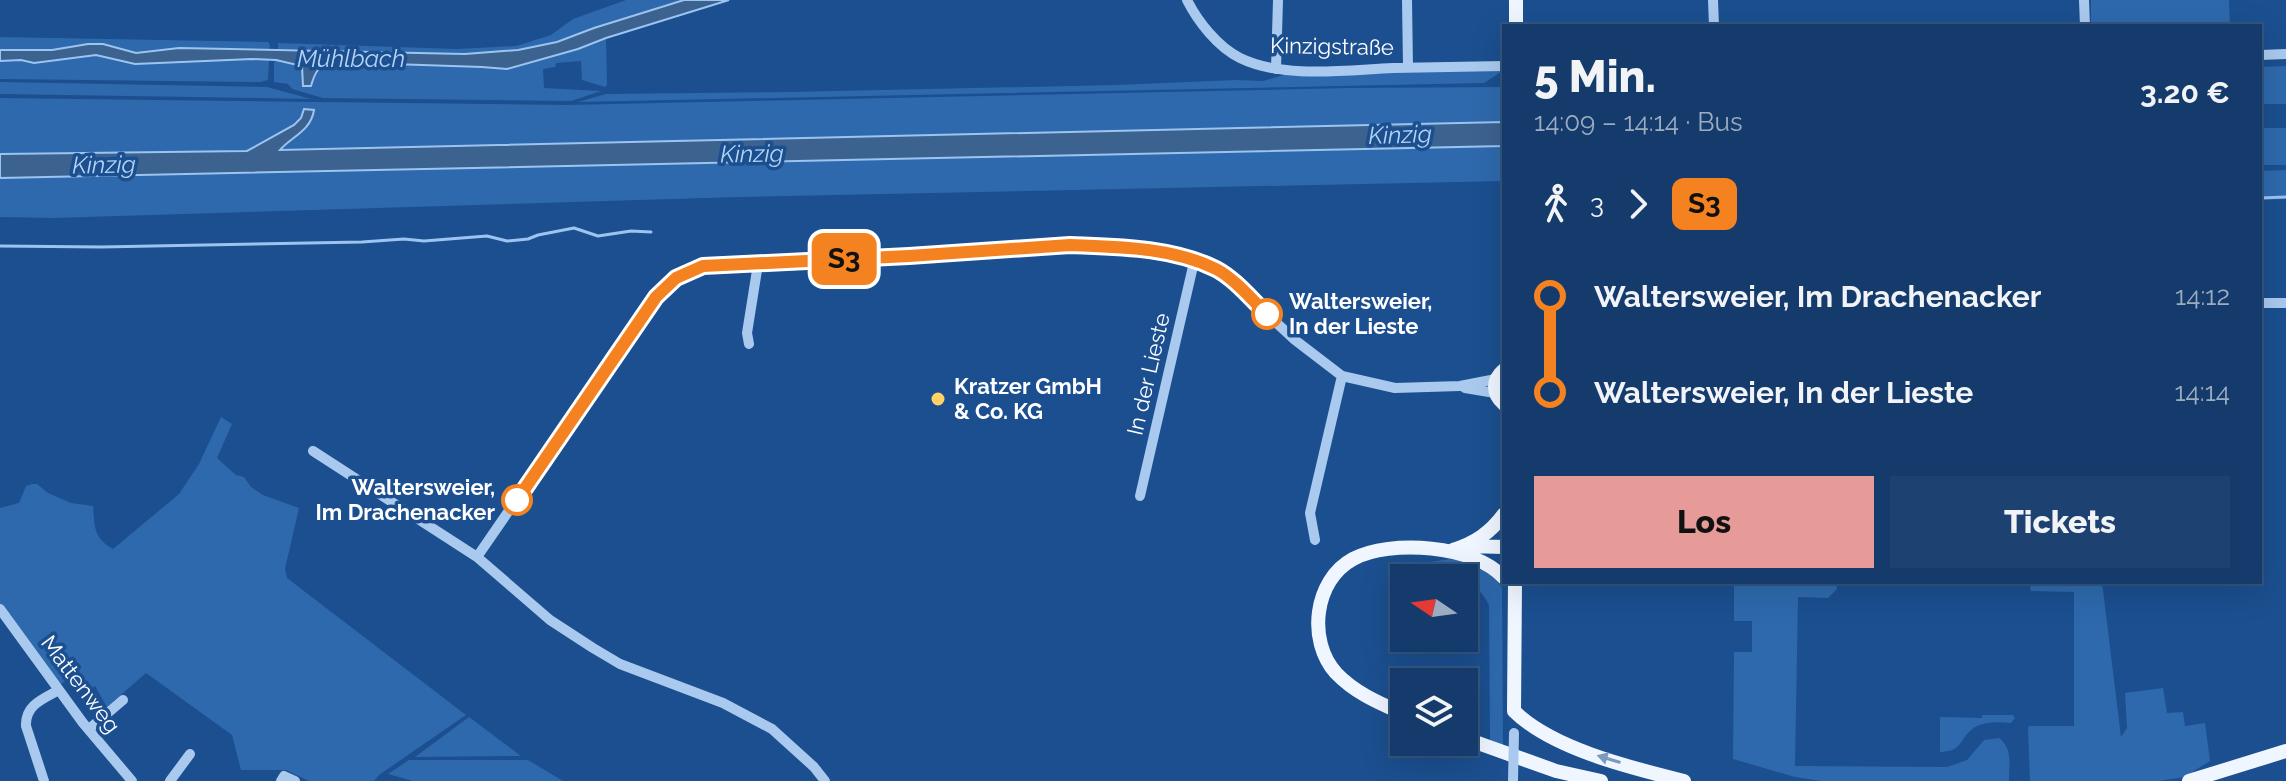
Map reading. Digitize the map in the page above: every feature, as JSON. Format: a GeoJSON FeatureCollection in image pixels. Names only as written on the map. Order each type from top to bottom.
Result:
{"type":"FeatureCollection","features":[{"type":"Feature","properties":{"kind":"main road"},"geometry":{"type":"LineString","coordinates":[[1516,0],[1516,24]]}},
{"type":"Feature","properties":{"kind":"main road"},"geometry":{"type":"LineString","coordinates":[[1459,548],[1488,533],[1502,516]]}},
{"type":"Feature","properties":{"kind":"main road"},"geometry":{"type":"LineString","coordinates":[[1390,707],[1354,689],[1334,671],[1324,651],[1318,622],[1321,601],[1332,577],[1351,560],[1381,550],[1502,547]]}},
{"type":"Feature","properties":{"kind":"main road"},"geometry":{"type":"LineString","coordinates":[[1459,548],[1488,563],[1502,576]]}},
{"type":"Feature","properties":{"kind":"main road"},"geometry":{"type":"LineString","coordinates":[[1510,584],[1514,711],[1535,729],[1565,744],[1684,781]]}},
{"type":"Feature","properties":{"kind":"main road"},"geometry":{"type":"LineString","coordinates":[[1478,743],[1556,771],[1601,781]]}},
{"type":"Feature","properties":{"kind":"main road"},"geometry":{"type":"LineString","coordinates":[[2189,781],[2286,751]]}},
{"type":"Feature","properties":{"kind":"street","name":"Kinzigstraße"},"geometry":{"type":"LineString","coordinates":[[1187,0],[1208,31],[1238,57],[1276,69],[1502,66]]}},
{"type":"Feature","properties":{"kind":"street"},"geometry":{"type":"LineString","coordinates":[[1276,69],[1278,0]]}},
{"type":"Feature","properties":{"kind":"street"},"geometry":{"type":"LineString","coordinates":[[1407,0],[1408,67]]}},
{"type":"Feature","properties":{"kind":"street"},"geometry":{"type":"LineString","coordinates":[[1713,0],[1714,24]]}},
{"type":"Feature","properties":{"kind":"street"},"geometry":{"type":"LineString","coordinates":[[2084,0],[2085,24]]}},
{"type":"Feature","properties":{"kind":"street"},"geometry":{"type":"LineString","coordinates":[[2262,55],[2286,54]]}},
{"type":"Feature","properties":{"kind":"street"},"geometry":{"type":"LineString","coordinates":[[477,557],[642,316],[666,286],[703,266],[1070,245],[1169,253],[1216,269],[1295,340],[1342,376],[1395,388],[1500,387]]}},
{"type":"Feature","properties":{"kind":"street","name":"In der Lieste"},"geometry":{"type":"LineString","coordinates":[[1140,496],[1194,262]]}},
{"type":"Feature","properties":{"kind":"street"},"geometry":{"type":"LineString","coordinates":[[749,344],[747,333],[758,264]]}},
{"type":"Feature","properties":{"kind":"street"},"geometry":{"type":"LineString","coordinates":[[2262,303],[2286,303]]}},
{"type":"Feature","properties":{"kind":"street"},"geometry":{"type":"LineString","coordinates":[[1315,540],[1310,513],[1342,376]]}},
{"type":"Feature","properties":{"kind":"street"},"geometry":{"type":"LineString","coordinates":[[313,451],[477,557],[550,620],[620,664],[723,703],[772,729],[825,781]]}},
{"type":"Feature","properties":{"kind":"street","name":"Mattenweg"},"geometry":{"type":"LineString","coordinates":[[0,609],[59,690],[132,781]]}},
{"type":"Feature","properties":{"kind":"street"},"geometry":{"type":"LineString","coordinates":[[44,781],[26,726],[26,717],[31,706],[59,690]]}},
{"type":"Feature","properties":{"kind":"street"},"geometry":{"type":"LineString","coordinates":[[89,729],[123,700]]}},
{"type":"Feature","properties":{"kind":"street"},"geometry":{"type":"LineString","coordinates":[[1513,781],[1514,711]]}},
{"type":"Feature","properties":{"kind":"street"},"geometry":{"type":"LineString","coordinates":[[170,781],[190,754]]}},
{"type":"Feature","properties":{"kind":"street"},"geometry":{"type":"LineString","coordinates":[[281,781],[284,776],[295,781]]}},
{"type":"Feature","properties":{"kind":"shaded area"},"geometry":{"type":"Polygon","coordinates":[[[626,0],[684,0],[557,42],[518,50],[465,54],[278,49],[278,43],[457,49],[516,46],[551,35],[573,19],[626,0]]]}},
{"type":"Feature","properties":{"kind":"shaded area"},"geometry":{"type":"Polygon","coordinates":[[[2091,0],[2229,0],[2230,24],[2091,24],[2091,0]]]}},
{"type":"Feature","properties":{"kind":"shaded area"},"geometry":{"type":"Polygon","coordinates":[[[0,37],[268,42],[270,45],[269,49],[179,48],[136,53],[103,44],[52,50],[0,50],[0,37]]]}},
{"type":"Feature","properties":{"kind":"shaded area"},"geometry":{"type":"Polygon","coordinates":[[[606,38],[605,87],[582,80],[581,61],[556,63],[555,67],[543,69],[544,88],[601,91],[571,101],[323,98],[292,89],[288,84],[274,82],[276,60],[302,66],[304,85],[311,86],[318,70],[332,62],[507,69],[606,38]]]}},
{"type":"Feature","properties":{"kind":"shaded area"},"geometry":{"type":"Polygon","coordinates":[[[96,55],[135,64],[269,60],[268,80],[0,79],[0,61],[34,63],[96,55]]]}},
{"type":"Feature","properties":{"kind":"shaded area"},"geometry":{"type":"Polygon","coordinates":[[[2286,66],[2286,104],[2262,104],[2262,67],[2286,66]]]}},
{"type":"Feature","properties":{"kind":"shaded area"},"geometry":{"type":"Polygon","coordinates":[[[1502,70],[1484,83],[578,102],[606,94],[1263,81],[1287,74],[1502,70]]]}},
{"type":"Feature","properties":{"kind":"shaded area"},"geometry":{"type":"Polygon","coordinates":[[[0,82],[267,87],[311,99],[0,94],[0,82]]]}},
{"type":"Feature","properties":{"kind":"shaded area"},"geometry":{"type":"Polygon","coordinates":[[[1502,87],[1502,122],[279,150],[305,130],[301,118],[247,151],[0,154],[0,98],[566,105],[1502,87]]]}},
{"type":"Feature","properties":{"kind":"shaded area"},"geometry":{"type":"Polygon","coordinates":[[[2262,128],[2286,128],[2286,165],[2262,165],[2262,128]]]}},
{"type":"Feature","properties":{"kind":"shaded area"},"geometry":{"type":"Polygon","coordinates":[[[1502,146],[1502,181],[738,197],[54,218],[0,217],[0,178],[1502,146]]]}},
{"type":"Feature","properties":{"kind":"shaded area"},"geometry":{"type":"Polygon","coordinates":[[[2286,170],[2286,199],[2262,200],[2262,171],[2286,170]]]}},
{"type":"Feature","properties":{"kind":"shaded area"},"geometry":{"type":"Polygon","coordinates":[[[221,417],[232,424],[217,458],[263,495],[299,508],[285,569],[287,578],[466,715],[374,781],[309,781],[286,770],[241,770],[232,735],[146,673],[107,707],[95,686],[83,696],[69,678],[60,685],[0,604],[0,508],[19,503],[26,486],[37,484],[48,493],[71,503],[93,506],[98,536],[113,549],[179,494],[199,464],[221,417]]]}},
{"type":"Feature","properties":{"kind":"shaded area"},"geometry":{"type":"Polygon","coordinates":[[[1450,559],[1470,564],[1424,564],[1450,559]]]}},
{"type":"Feature","properties":{"kind":"shaded area"},"geometry":{"type":"Polygon","coordinates":[[[1478,568],[1492,576],[1502,588],[1503,747],[1490,741],[1489,605],[1478,590],[1478,568]]]}},
{"type":"Feature","properties":{"kind":"shaded area"},"geometry":{"type":"Polygon","coordinates":[[[1734,584],[1836,584],[1837,589],[1828,598],[1798,597],[1795,766],[1947,767],[1967,760],[1984,740],[1999,738],[2008,752],[2009,781],[1821,781],[1795,777],[1733,759],[1734,652],[1752,652],[1752,621],[1734,621],[1734,584]]]}},
{"type":"Feature","properties":{"kind":"shaded area"},"geometry":{"type":"Polygon","coordinates":[[[2029,584],[2102,584],[2121,737],[2127,728],[2125,693],[2163,688],[2167,713],[2183,712],[2185,726],[2205,723],[2210,761],[2184,777],[2159,781],[2030,781],[2029,726],[2074,726],[2074,592],[2031,591],[2029,584]]]}},
{"type":"Feature","properties":{"kind":"shaded area"},"geometry":{"type":"Polygon","coordinates":[[[1982,715],[2013,715],[2015,718],[2011,723],[1975,727],[1956,748],[1940,752],[1940,717],[1982,718],[1982,715]]]}},
{"type":"Feature","properties":{"kind":"shaded area"},"geometry":{"type":"Polygon","coordinates":[[[469,717],[521,756],[415,757],[469,717]]]}},
{"type":"Feature","properties":{"kind":"shaded area"},"geometry":{"type":"Polygon","coordinates":[[[409,760],[528,760],[563,781],[413,781],[388,774],[409,760]]]}},
{"type":"Feature","properties":{"kind":"water","name":"Mühlbach"},"geometry":{"type":"Polygon","coordinates":[[[684,0],[729,0],[507,69],[332,62],[318,70],[311,86],[303,86],[302,66],[276,60],[135,64],[96,55],[34,63],[0,61],[0,50],[52,50],[88,44],[103,44],[136,53],[179,48],[465,54],[518,50],[557,42],[684,0]]]}},
{"type":"Feature","properties":{"kind":"water","name":"Kinzig"},"geometry":{"type":"Polygon","coordinates":[[[304,109],[314,110],[309,123],[280,150],[1502,122],[1502,146],[0,178],[0,154],[247,151],[301,118],[304,109]]]}},
{"type":"Feature","properties":{"kind":"waterway"},"geometry":{"type":"LineString","coordinates":[[2262,198],[2286,197]]}},
{"type":"Feature","properties":{"kind":"waterway"},"geometry":{"type":"LineString","coordinates":[[0,246],[424,241],[487,236],[507,241],[574,228],[598,236],[631,231],[651,232]]}},
{"type":"Feature","properties":{"kind":"bus line","name":"S3"},"geometry":{"type":"LineString","coordinates":[[517,500],[656,297],[676,278],[703,266],[1088,246],[1169,253],[1216,269],[1267,314]]}},
{"type":"Feature","properties":{"kind":"place","name":"Waltersweier, In der Lieste"},"geometry":{"type":"Point","coordinates":[1267,314]}},
{"type":"Feature","properties":{"kind":"place","name":"Kratzer GmbH & Co. KG"},"geometry":{"type":"Point","coordinates":[938,399]}},
{"type":"Feature","properties":{"kind":"place","name":"Waltersweier, Im Drachenacker"},"geometry":{"type":"Point","coordinates":[517,500]}}]}
